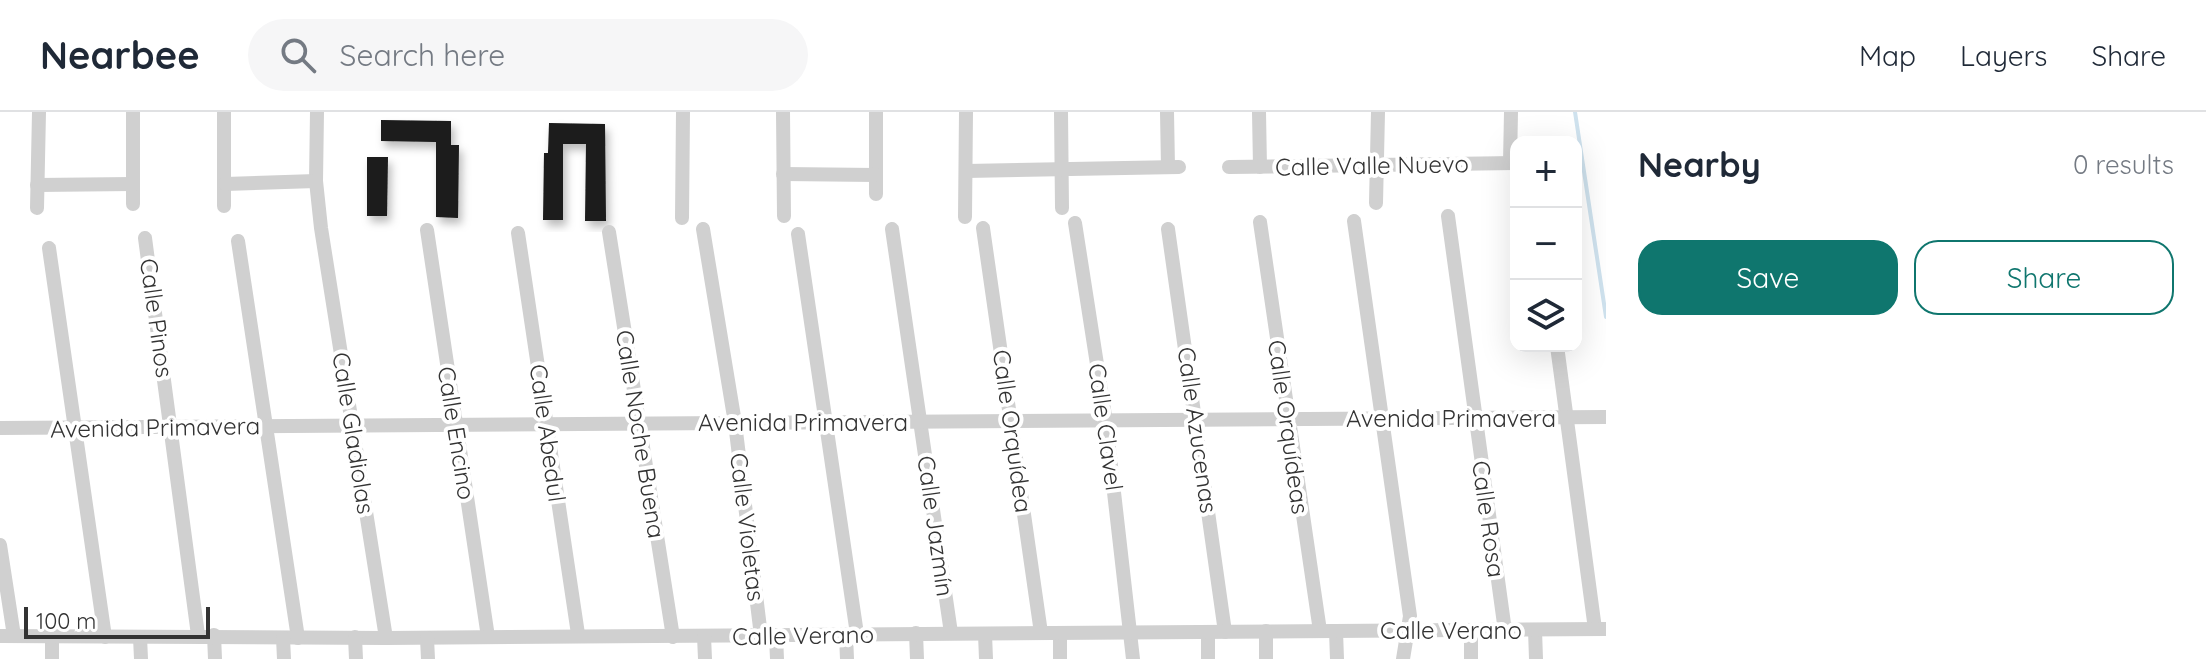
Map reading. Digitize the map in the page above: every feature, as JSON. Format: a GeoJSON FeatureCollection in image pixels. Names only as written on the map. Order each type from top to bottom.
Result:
{"type":"FeatureCollection","features":[{"type":"Feature","properties":{"kind":"street"},"geometry":{"type":"LineString","coordinates":[[37,208],[39,112]]}},
{"type":"Feature","properties":{"kind":"street"},"geometry":{"type":"LineString","coordinates":[[133,112],[133,204]]}},
{"type":"Feature","properties":{"kind":"street"},"geometry":{"type":"LineString","coordinates":[[224,112],[224,206]]}},
{"type":"Feature","properties":{"kind":"street","name":"Calle Gladiolas"},"geometry":{"type":"LineString","coordinates":[[317,112],[316,181],[321,228],[386,638]]}},
{"type":"Feature","properties":{"kind":"street"},"geometry":{"type":"LineString","coordinates":[[682,218],[683,112]]}},
{"type":"Feature","properties":{"kind":"street"},"geometry":{"type":"LineString","coordinates":[[783,112],[784,216]]}},
{"type":"Feature","properties":{"kind":"street"},"geometry":{"type":"LineString","coordinates":[[876,112],[876,194]]}},
{"type":"Feature","properties":{"kind":"street"},"geometry":{"type":"LineString","coordinates":[[965,217],[966,112]]}},
{"type":"Feature","properties":{"kind":"street"},"geometry":{"type":"LineString","coordinates":[[1061,112],[1062,208]]}},
{"type":"Feature","properties":{"kind":"street"},"geometry":{"type":"LineString","coordinates":[[966,171],[1174,167],[1167,112]]}},
{"type":"Feature","properties":{"kind":"street"},"geometry":{"type":"LineString","coordinates":[[1259,112],[1260,167]]}},
{"type":"Feature","properties":{"kind":"street"},"geometry":{"type":"LineString","coordinates":[[1376,203],[1378,112]]}},
{"type":"Feature","properties":{"kind":"street"},"geometry":{"type":"LineString","coordinates":[[1511,112],[1512,136]]}},
{"type":"Feature","properties":{"kind":"street","name":"Calle Valle Nuevo"},"geometry":{"type":"LineString","coordinates":[[1229,167],[1510,163]]}},
{"type":"Feature","properties":{"kind":"street"},"geometry":{"type":"LineString","coordinates":[[783,174],[876,175]]}},
{"type":"Feature","properties":{"kind":"street"},"geometry":{"type":"LineString","coordinates":[[225,184],[316,181]]}},
{"type":"Feature","properties":{"kind":"street"},"geometry":{"type":"LineString","coordinates":[[37,185],[133,184]]}},
{"type":"Feature","properties":{"kind":"street","name":"Calle Rosa"},"geometry":{"type":"LineString","coordinates":[[1448,216],[1505,631]]}},
{"type":"Feature","properties":{"kind":"street"},"geometry":{"type":"LineString","coordinates":[[1354,221],[1410,616],[1403,659]]}},
{"type":"Feature","properties":{"kind":"street","name":"Calle Orquídeas"},"geometry":{"type":"LineString","coordinates":[[1260,222],[1320,631]]}},
{"type":"Feature","properties":{"kind":"street","name":"Calle Clavel"},"geometry":{"type":"LineString","coordinates":[[1075,223],[1106,422],[1133,659]]}},
{"type":"Feature","properties":{"kind":"street","name":"Calle Orquídea"},"geometry":{"type":"LineString","coordinates":[[983,228],[1041,633]]}},
{"type":"Feature","properties":{"kind":"street","name":"Calle Violetas"},"geometry":{"type":"LineString","coordinates":[[703,229],[769,636],[777,659]]}},
{"type":"Feature","properties":{"kind":"street","name":"Calle Jazmín"},"geometry":{"type":"LineString","coordinates":[[892,229],[951,633]]}},
{"type":"Feature","properties":{"kind":"street","name":"Calle Azucenas"},"geometry":{"type":"LineString","coordinates":[[1168,229],[1198,421],[1225,632]]}},
{"type":"Feature","properties":{"kind":"street","name":"Calle Encino"},"geometry":{"type":"LineString","coordinates":[[427,230],[488,637]]}},
{"type":"Feature","properties":{"kind":"street","name":"Calle Noche Buena"},"geometry":{"type":"LineString","coordinates":[[609,232],[673,637]]}},
{"type":"Feature","properties":{"kind":"street","name":"Calle Abedul"},"geometry":{"type":"LineString","coordinates":[[518,233],[578,634]]}},
{"type":"Feature","properties":{"kind":"street"},"geometry":{"type":"LineString","coordinates":[[798,234],[851,635],[847,659]]}},
{"type":"Feature","properties":{"kind":"street","name":"Calle Pinos"},"geometry":{"type":"LineString","coordinates":[[145,238],[173,427],[198,635]]}},
{"type":"Feature","properties":{"kind":"street"},"geometry":{"type":"LineString","coordinates":[[238,241],[290,638],[284,659]]}},
{"type":"Feature","properties":{"kind":"street"},"geometry":{"type":"LineString","coordinates":[[49,248],[105,637]]}},
{"type":"Feature","properties":{"kind":"street"},"geometry":{"type":"LineString","coordinates":[[1558,352],[1601,629]]}},
{"type":"Feature","properties":{"kind":"street","name":"Avenida Primavera"},"geometry":{"type":"LineString","coordinates":[[0,428],[1606,417]]}},
{"type":"Feature","properties":{"kind":"street"},"geometry":{"type":"LineString","coordinates":[[0,545],[7,636]]}},
{"type":"Feature","properties":{"kind":"street","name":"Calle Verano"},"geometry":{"type":"LineString","coordinates":[[7,636],[427,638],[578,634],[673,637],[1601,629]]}},
{"type":"Feature","properties":{"kind":"street"},"geometry":{"type":"LineString","coordinates":[[1535,630],[1536,659]]}},
{"type":"Feature","properties":{"kind":"street"},"geometry":{"type":"LineString","coordinates":[[1266,631],[1266,659]]}},
{"type":"Feature","properties":{"kind":"street"},"geometry":{"type":"LineString","coordinates":[[1336,631],[1337,659]]}},
{"type":"Feature","properties":{"kind":"street"},"geometry":{"type":"LineString","coordinates":[[1471,631],[1471,659]]}},
{"type":"Feature","properties":{"kind":"street"},"geometry":{"type":"LineString","coordinates":[[1208,632],[1208,659]]}},
{"type":"Feature","properties":{"kind":"street"},"geometry":{"type":"LineString","coordinates":[[916,633],[917,659]]}},
{"type":"Feature","properties":{"kind":"street"},"geometry":{"type":"LineString","coordinates":[[985,634],[986,659]]}},
{"type":"Feature","properties":{"kind":"street"},"geometry":{"type":"LineString","coordinates":[[1060,634],[1060,659]]}},
{"type":"Feature","properties":{"kind":"street"},"geometry":{"type":"LineString","coordinates":[[52,635],[52,659]]}},
{"type":"Feature","properties":{"kind":"street"},"geometry":{"type":"LineString","coordinates":[[214,635],[215,659]]}},
{"type":"Feature","properties":{"kind":"street"},"geometry":{"type":"LineString","coordinates":[[704,636],[705,659]]}},
{"type":"Feature","properties":{"kind":"street"},"geometry":{"type":"LineString","coordinates":[[140,637],[141,659]]}},
{"type":"Feature","properties":{"kind":"street"},"geometry":{"type":"LineString","coordinates":[[355,637],[356,659]]}},
{"type":"Feature","properties":{"kind":"street"},"geometry":{"type":"LineString","coordinates":[[427,638],[428,659]]}},
{"type":"Feature","properties":{"kind":"building"},"geometry":{"type":"Polygon","coordinates":[[[381,120],[451,121],[451,145],[459,145],[458,218],[436,217],[436,142],[381,141],[381,120]]]}},
{"type":"Feature","properties":{"kind":"building"},"geometry":{"type":"Polygon","coordinates":[[[549,123],[605,124],[606,221],[585,221],[586,144],[563,144],[563,220],[543,220],[544,153],[548,153],[549,123]]]}},
{"type":"Feature","properties":{"kind":"building"},"geometry":{"type":"Polygon","coordinates":[[[367,157],[388,157],[387,216],[367,216],[367,157]]]}},
{"type":"Feature","properties":{"kind":"waterway"},"geometry":{"type":"LineString","coordinates":[[1575,112],[1606,317]]}}]}
